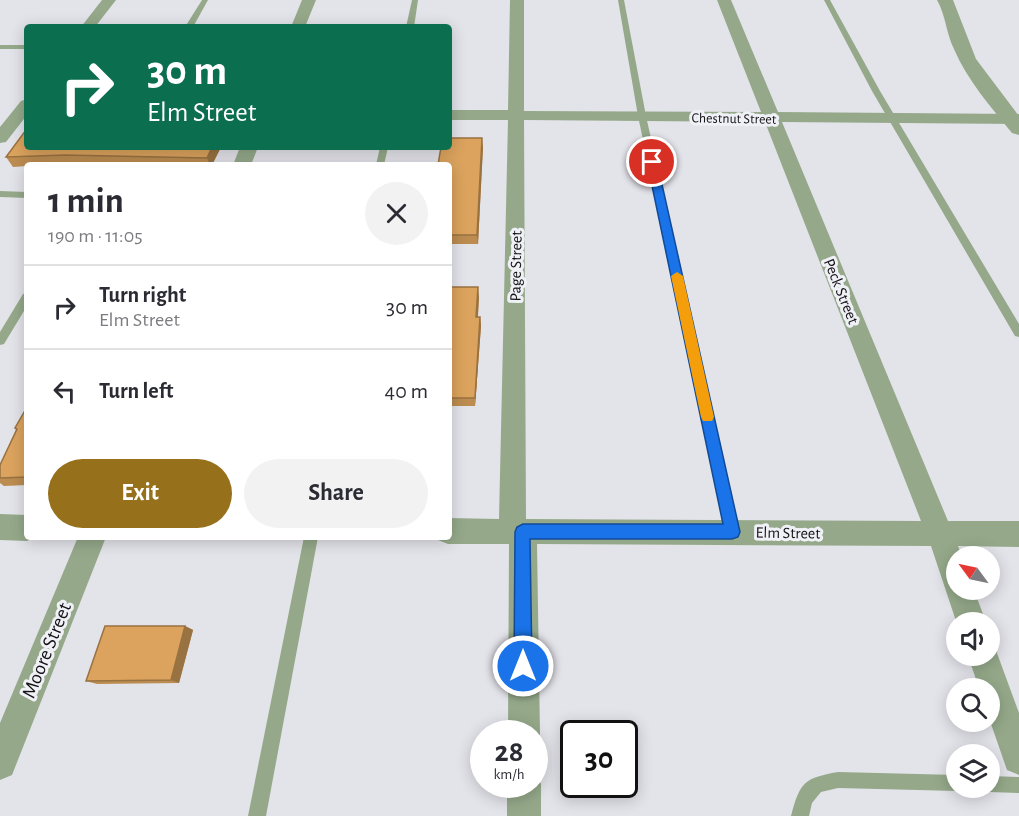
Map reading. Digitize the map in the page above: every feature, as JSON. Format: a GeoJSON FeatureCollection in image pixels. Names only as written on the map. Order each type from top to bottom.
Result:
{"type":"FeatureCollection","features":[{"type":"Feature","properties":{"kind":"street"},"geometry":{"type":"LineString","coordinates":[[90,24],[109,0]]}},
{"type":"Feature","properties":{"kind":"street"},"geometry":{"type":"LineString","coordinates":[[299,24],[309,0]]}},
{"type":"Feature","properties":{"kind":"street","name":"Page Street"},"geometry":{"type":"LineString","coordinates":[[517,0],[517,532],[524,720]]}},
{"type":"Feature","properties":{"kind":"street","name":"Peck Street"},"geometry":{"type":"LineString","coordinates":[[724,0],[946,551]]}},
{"type":"Feature","properties":{"kind":"street"},"geometry":{"type":"LineString","coordinates":[[945,0],[953,12],[958,37],[970,64],[1016,123]]}},
{"type":"Feature","properties":{"kind":"street"},"geometry":{"type":"LineString","coordinates":[[0,112],[24,110]]}},
{"type":"Feature","properties":{"kind":"street"},"geometry":{"type":"LineString","coordinates":[[0,138],[24,111]]}},
{"type":"Feature","properties":{"kind":"street","name":"Chestnut Street"},"geometry":{"type":"LineString","coordinates":[[452,115],[893,119],[1016,123]]}},
{"type":"Feature","properties":{"kind":"street"},"geometry":{"type":"LineString","coordinates":[[0,527],[24,528]]}},
{"type":"Feature","properties":{"kind":"street","name":"Elm Street"},"geometry":{"type":"LineString","coordinates":[[452,531],[1019,534]]}},
{"type":"Feature","properties":{"kind":"street","name":"Moore Street"},"geometry":{"type":"LineString","coordinates":[[0,763],[91,540]]}},
{"type":"Feature","properties":{"kind":"street"},"geometry":{"type":"LineString","coordinates":[[987,666],[1019,758]]}},
{"type":"Feature","properties":{"kind":"street"},"geometry":{"type":"LineString","coordinates":[[524,798],[524,816]]}},
{"type":"Feature","properties":{"kind":"lane"},"geometry":{"type":"LineString","coordinates":[[191,24],[205,0]]}},
{"type":"Feature","properties":{"kind":"lane"},"geometry":{"type":"LineString","coordinates":[[411,24],[416,0]]}},
{"type":"Feature","properties":{"kind":"lane"},"geometry":{"type":"LineString","coordinates":[[621,0],[642,116],[732,532]]}},
{"type":"Feature","properties":{"kind":"lane"},"geometry":{"type":"LineString","coordinates":[[827,0],[893,119],[1019,333]]}},
{"type":"Feature","properties":{"kind":"lane"},"geometry":{"type":"LineString","coordinates":[[0,47],[24,47]]}},
{"type":"Feature","properties":{"kind":"lane"},"geometry":{"type":"LineString","coordinates":[[0,194],[24,195]]}},
{"type":"Feature","properties":{"kind":"lane"},"geometry":{"type":"LineString","coordinates":[[0,341],[24,302]]}},
{"type":"Feature","properties":{"kind":"lane"},"geometry":{"type":"LineString","coordinates":[[257,816],[310,540]]}},
{"type":"Feature","properties":{"kind":"lane"},"geometry":{"type":"LineString","coordinates":[[800,816],[804,799],[816,784],[838,780],[946,783]]}},
{"type":"Feature","properties":{"kind":"lane"},"geometry":{"type":"LineString","coordinates":[[1000,784],[1019,785]]}},
{"type":"Feature","properties":{"kind":"building"},"geometry":{"type":"Polygon","coordinates":[[[24,133],[24,150],[211,150],[207,158],[65,155],[6,157],[24,133]]]}},
{"type":"Feature","properties":{"kind":"building"},"geometry":{"type":"Polygon","coordinates":[[[452,138],[482,138],[477,235],[452,235],[452,162],[438,162],[440,150],[452,150],[452,138]]]}},
{"type":"Feature","properties":{"kind":"building"},"geometry":{"type":"Polygon","coordinates":[[[452,287],[478,287],[476,317],[480,317],[475,398],[452,398],[452,287]]]}},
{"type":"Feature","properties":{"kind":"building"},"geometry":{"type":"Polygon","coordinates":[[[24,412],[24,477],[0,478],[0,465],[17,429],[15,428],[24,412]]]}},
{"type":"Feature","properties":{"kind":"building"},"geometry":{"type":"Polygon","coordinates":[[[105,626],[185,626],[171,680],[86,681],[105,626]]]}},
{"type":"Feature","properties":{"kind":"slow traffic"},"geometry":{"type":"LineString","coordinates":[[677,276],[708,417]]}},
{"type":"Feature","properties":{"kind":"route"},"geometry":{"type":"LineString","coordinates":[[523,666],[523,532],[732,532],[652,162]]}}]}
